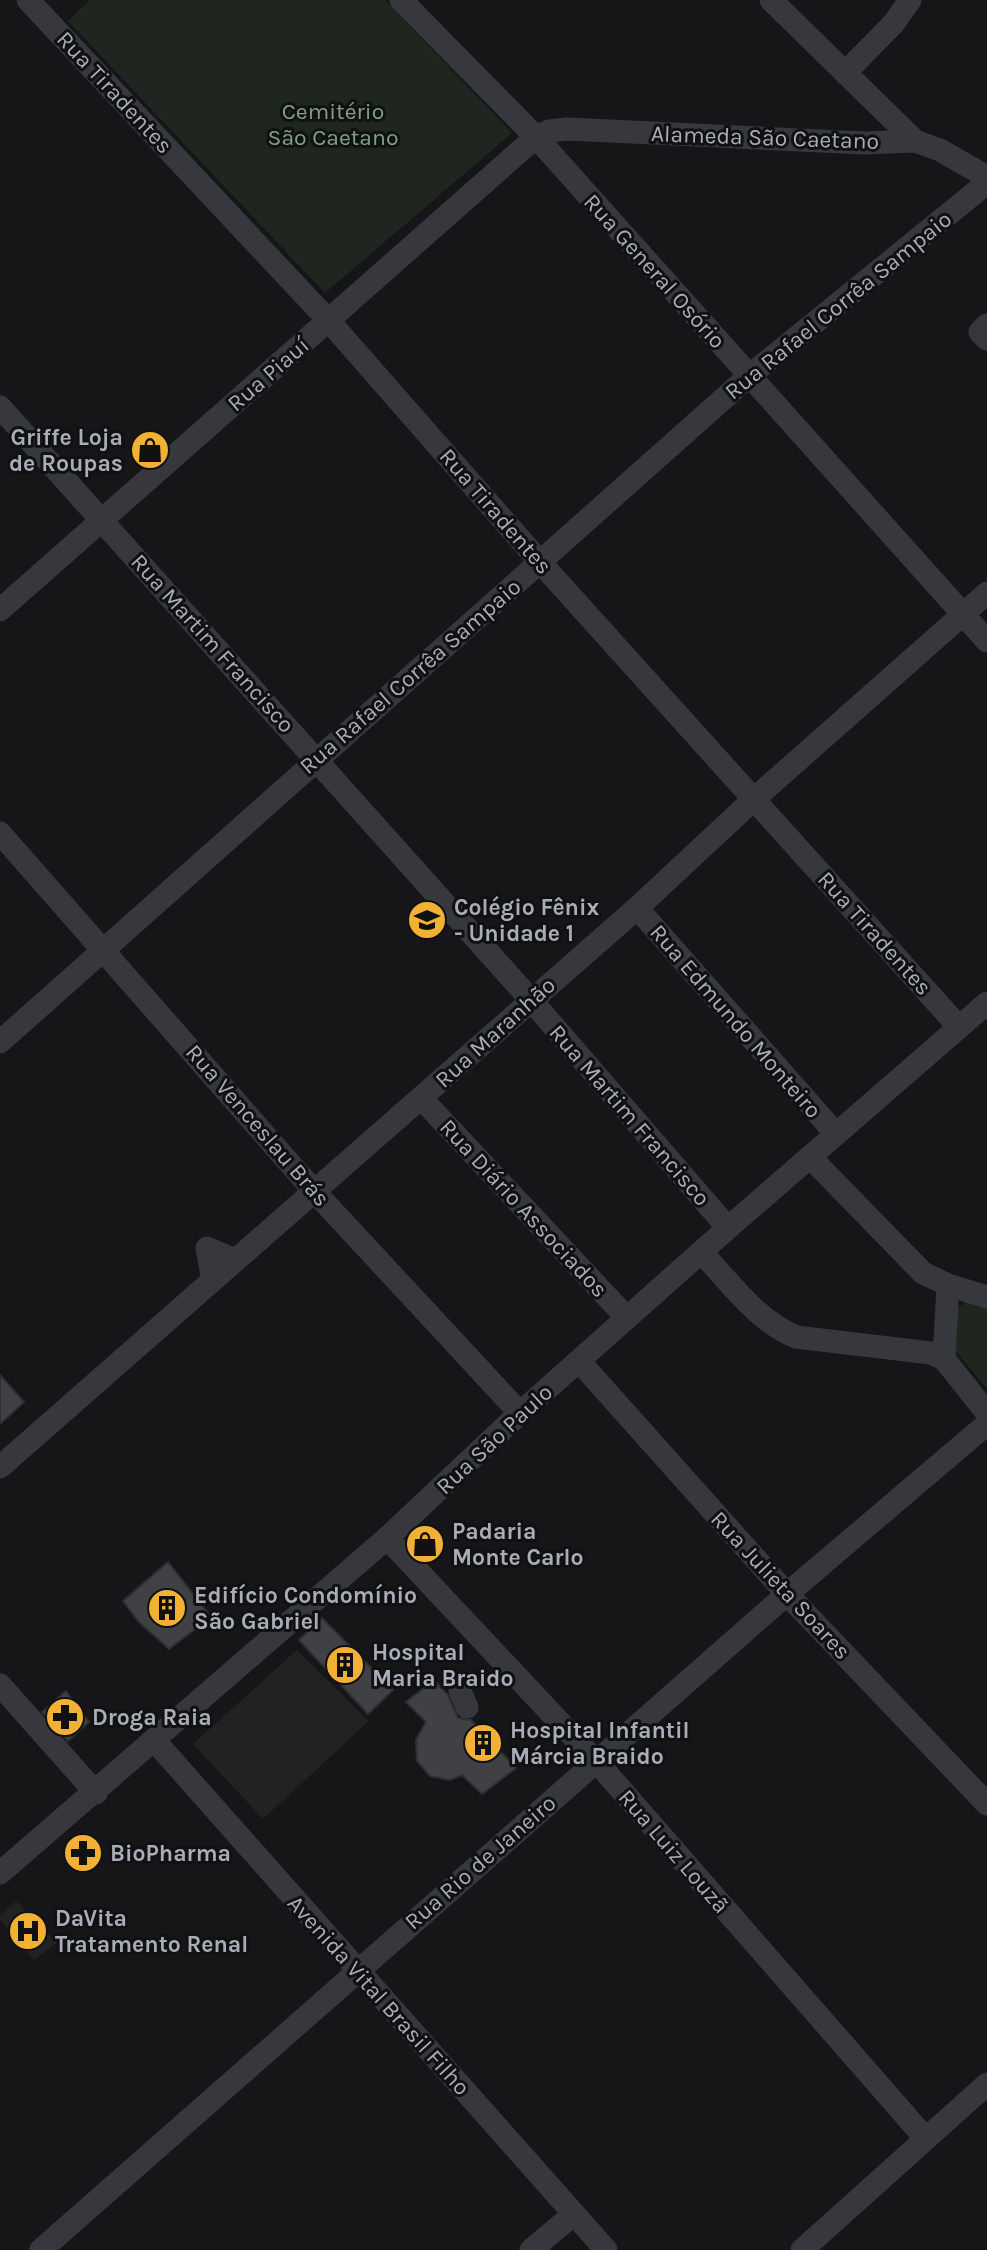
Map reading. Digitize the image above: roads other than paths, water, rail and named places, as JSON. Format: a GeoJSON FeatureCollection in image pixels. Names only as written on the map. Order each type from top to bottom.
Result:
{"type":"FeatureCollection","features":[{"type":"Feature","properties":{"kind":"street","name":"Rua Tiradentes"},"geometry":{"type":"LineString","coordinates":[[28,0],[329,321],[541,562],[959,1027]]}},
{"type":"Feature","properties":{"kind":"street","name":"Rua General Osório"},"geometry":{"type":"LineString","coordinates":[[401,0],[536,137],[987,641]]}},
{"type":"Feature","properties":{"kind":"street"},"geometry":{"type":"LineString","coordinates":[[771,0],[915,141]]}},
{"type":"Feature","properties":{"kind":"street"},"geometry":{"type":"LineString","coordinates":[[845,73],[894,23],[910,0]]}},
{"type":"Feature","properties":{"kind":"street","name":"Alameda São Caetano"},"geometry":{"type":"LineString","coordinates":[[536,137],[549,131],[568,129],[865,143],[915,141],[940,150],[987,180]]}},
{"type":"Feature","properties":{"kind":"street","name":"Rua Piauí"},"geometry":{"type":"LineString","coordinates":[[0,610],[536,137]]}},
{"type":"Feature","properties":{"kind":"street","name":"Rua Rafael Corrêa Sampaio"},"geometry":{"type":"LineString","coordinates":[[0,1042],[749,376],[987,180]]}},
{"type":"Feature","properties":{"kind":"street"},"geometry":{"type":"LineString","coordinates":[[987,325],[980,331],[987,339]]}},
{"type":"Feature","properties":{"kind":"street","name":"Rua Martim Francisco"},"geometry":{"type":"LineString","coordinates":[[0,407],[531,1000],[728,1228]]}},
{"type":"Feature","properties":{"kind":"street","name":"Rua Maranhão"},"geometry":{"type":"LineString","coordinates":[[0,1467],[637,908],[754,799],[987,593]]}},
{"type":"Feature","properties":{"kind":"street","name":"Rua Venceslau Brás"},"geometry":{"type":"LineString","coordinates":[[0,833],[314,1191],[520,1413]]}},
{"type":"Feature","properties":{"kind":"street","name":"Rua Edmundo Monteiro"},"geometry":{"type":"LineString","coordinates":[[637,908],[836,1134]]}},
{"type":"Feature","properties":{"kind":"street","name":"Rua São Paulo"},"geometry":{"type":"LineString","coordinates":[[0,1873],[96,1793],[387,1538],[520,1413],[987,1003]]}},
{"type":"Feature","properties":{"kind":"street","name":"Rua Diário Associados"},"geometry":{"type":"LineString","coordinates":[[421,1098],[627,1318]]}},
{"type":"Feature","properties":{"kind":"street"},"geometry":{"type":"LineString","coordinates":[[810,1157],[923,1273],[948,1285],[987,1297]]}},
{"type":"Feature","properties":{"kind":"street"},"geometry":{"type":"LineString","coordinates":[[701,1252],[764,1318],[778,1329],[796,1337],[917,1351],[944,1359],[987,1413]]}},
{"type":"Feature","properties":{"kind":"street"},"geometry":{"type":"LineString","coordinates":[[944,1359],[948,1285]]}},
{"type":"Feature","properties":{"kind":"street","name":"Rua Julieta Soares"},"geometry":{"type":"LineString","coordinates":[[579,1361],[787,1594],[987,1804]]}},
{"type":"Feature","properties":{"kind":"street","name":"Rua Rio de Janeiro"},"geometry":{"type":"LineString","coordinates":[[41,2250],[787,1594],[987,1424]]}},
{"type":"Feature","properties":{"kind":"street","name":"Rua Luiz Louzã"},"geometry":{"type":"LineString","coordinates":[[387,1538],[596,1761],[926,2139]]}},
{"type":"Feature","properties":{"kind":"street"},"geometry":{"type":"LineString","coordinates":[[0,1685],[96,1793]]}},
{"type":"Feature","properties":{"kind":"street","name":"Avenida Vital Brasil Filho"},"geometry":{"type":"LineString","coordinates":[[154,1740],[606,2250]]}},
{"type":"Feature","properties":{"kind":"street"},"geometry":{"type":"LineString","coordinates":[[802,2250],[987,2084]]}},
{"type":"Feature","properties":{"kind":"street"},"geometry":{"type":"LineString","coordinates":[[531,2250],[575,2214]]}},
{"type":"Feature","properties":{"kind":"place","name":"Griffe Loja de Roupas"},"geometry":{"type":"Point","coordinates":[150,450]}},
{"type":"Feature","properties":{"kind":"place","name":"Colégio Fênix - Unidade 1"},"geometry":{"type":"Point","coordinates":[427,920]}},
{"type":"Feature","properties":{"kind":"place","name":"Padaria Monte Carlo"},"geometry":{"type":"Point","coordinates":[425,1544]}},
{"type":"Feature","properties":{"kind":"place","name":"Edifício Condomínio São Gabriel"},"geometry":{"type":"Point","coordinates":[167,1608]}},
{"type":"Feature","properties":{"kind":"place","name":"Hospital Maria Braido"},"geometry":{"type":"Point","coordinates":[345,1665]}},
{"type":"Feature","properties":{"kind":"place","name":"Droga Raia"},"geometry":{"type":"Point","coordinates":[65,1717]}},
{"type":"Feature","properties":{"kind":"place","name":"Hospital Infantil Márcia Braido"},"geometry":{"type":"Point","coordinates":[483,1743]}},
{"type":"Feature","properties":{"kind":"place","name":"BioPharma"},"geometry":{"type":"Point","coordinates":[83,1853]}},
{"type":"Feature","properties":{"kind":"place","name":"DaVita Tratamento Renal"},"geometry":{"type":"Point","coordinates":[28,1931]}},
{"type":"Feature","properties":{"kind":"park label","name":"Cemitério São Caetano"},"geometry":{"type":"Point","coordinates":[333,124]}}]}
